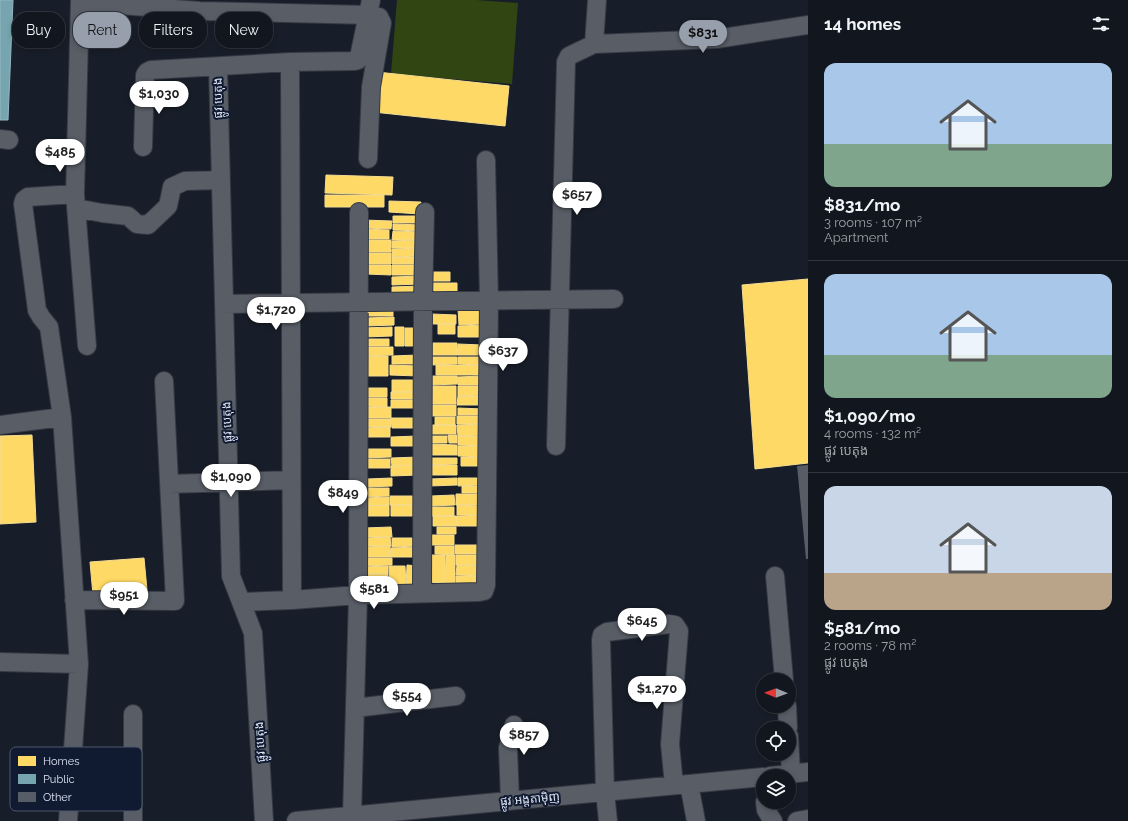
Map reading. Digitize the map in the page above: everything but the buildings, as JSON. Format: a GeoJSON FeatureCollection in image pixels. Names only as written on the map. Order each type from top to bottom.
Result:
{"type":"FeatureCollection","features":[{"type":"Feature","properties":{"kind":"street"},"geometry":{"type":"LineString","coordinates":[[594,44],[597,0]]}},
{"type":"Feature","properties":{"kind":"street"},"geometry":{"type":"LineString","coordinates":[[87,346],[75,201],[80,1],[200,11],[370,7],[382,23],[371,86],[368,159]]}},
{"type":"Feature","properties":{"kind":"street"},"geometry":{"type":"LineString","coordinates":[[143,147],[145,75],[147,72],[151,70],[290,62],[355,61],[358,60],[370,7]]}},
{"type":"Feature","properties":{"kind":"street"},"geometry":{"type":"LineString","coordinates":[[556,446],[566,62],[569,56],[594,44],[716,39],[808,25]]}},
{"type":"Feature","properties":{"kind":"street"},"geometry":{"type":"LineString","coordinates":[[290,62],[292,600]]}},
{"type":"Feature","properties":{"kind":"street","name":"ផ្លូវ បេតុង"},"geometry":{"type":"LineString","coordinates":[[218,67],[231,576],[253,633],[264,821]]}},
{"type":"Feature","properties":{"kind":"street"},"geometry":{"type":"LineString","coordinates":[[241,602],[358,595],[484,591],[486,585],[489,301],[486,160]]}},
{"type":"Feature","properties":{"kind":"street"},"geometry":{"type":"LineString","coordinates":[[73,747],[79,664],[62,417],[50,327],[37,310],[23,204],[24,200],[28,197],[75,201],[102,213],[128,216],[137,224],[148,225],[168,206],[172,187],[185,181],[220,180]]}},
{"type":"Feature","properties":{"kind":"street"},"geometry":{"type":"LineString","coordinates":[[352,816],[358,595],[359,212]]}},
{"type":"Feature","properties":{"kind":"street"},"geometry":{"type":"LineString","coordinates":[[422,593],[423,302],[425,212]]}},
{"type":"Feature","properties":{"kind":"street"},"geometry":{"type":"LineString","coordinates":[[224,304],[614,299]]}},
{"type":"Feature","properties":{"kind":"street"},"geometry":{"type":"LineString","coordinates":[[74,600],[175,601],[164,381]]}},
{"type":"Feature","properties":{"kind":"street"},"geometry":{"type":"LineString","coordinates":[[0,425],[62,417]]}},
{"type":"Feature","properties":{"kind":"street"},"geometry":{"type":"LineString","coordinates":[[169,484],[291,480]]}},
{"type":"Feature","properties":{"kind":"street"},"geometry":{"type":"LineString","coordinates":[[775,576],[783,673]]}},
{"type":"Feature","properties":{"kind":"street"},"geometry":{"type":"LineString","coordinates":[[608,821],[602,635],[606,632],[669,624],[675,625],[679,631],[670,744],[682,784],[696,821]]}},
{"type":"Feature","properties":{"kind":"street"},"geometry":{"type":"LineString","coordinates":[[0,662],[79,664]]}},
{"type":"Feature","properties":{"kind":"street"},"geometry":{"type":"LineString","coordinates":[[355,708],[456,696]]}},
{"type":"Feature","properties":{"kind":"street"},"geometry":{"type":"LineString","coordinates":[[133,714],[133,747]]}},
{"type":"Feature","properties":{"kind":"street"},"geometry":{"type":"LineString","coordinates":[[510,801],[508,748],[514,725]]}},
{"type":"Feature","properties":{"kind":"street"},"geometry":{"type":"LineString","coordinates":[[796,760],[800,773]]}},
{"type":"Feature","properties":{"kind":"street","name":"ផ្លូវ អង្តតាម៉ិញ"},"geometry":{"type":"LineString","coordinates":[[296,821],[334,819],[352,816],[428,815],[510,801],[682,784],[756,779]]}},
{"type":"Feature","properties":{"kind":"street"},"geometry":{"type":"LineString","coordinates":[[766,809],[773,821]]}},
{"type":"Feature","properties":{"kind":"street"},"geometry":{"type":"LineString","coordinates":[[68,821],[69,811]]}},
{"type":"Feature","properties":{"kind":"street"},"geometry":{"type":"LineString","coordinates":[[797,821],[808,819]]}},
{"type":"Feature","properties":{"kind":"green space"},"geometry":{"type":"Polygon","coordinates":[[[397,0],[476,0],[518,3],[512,84],[391,74],[397,0]]]}}]}
